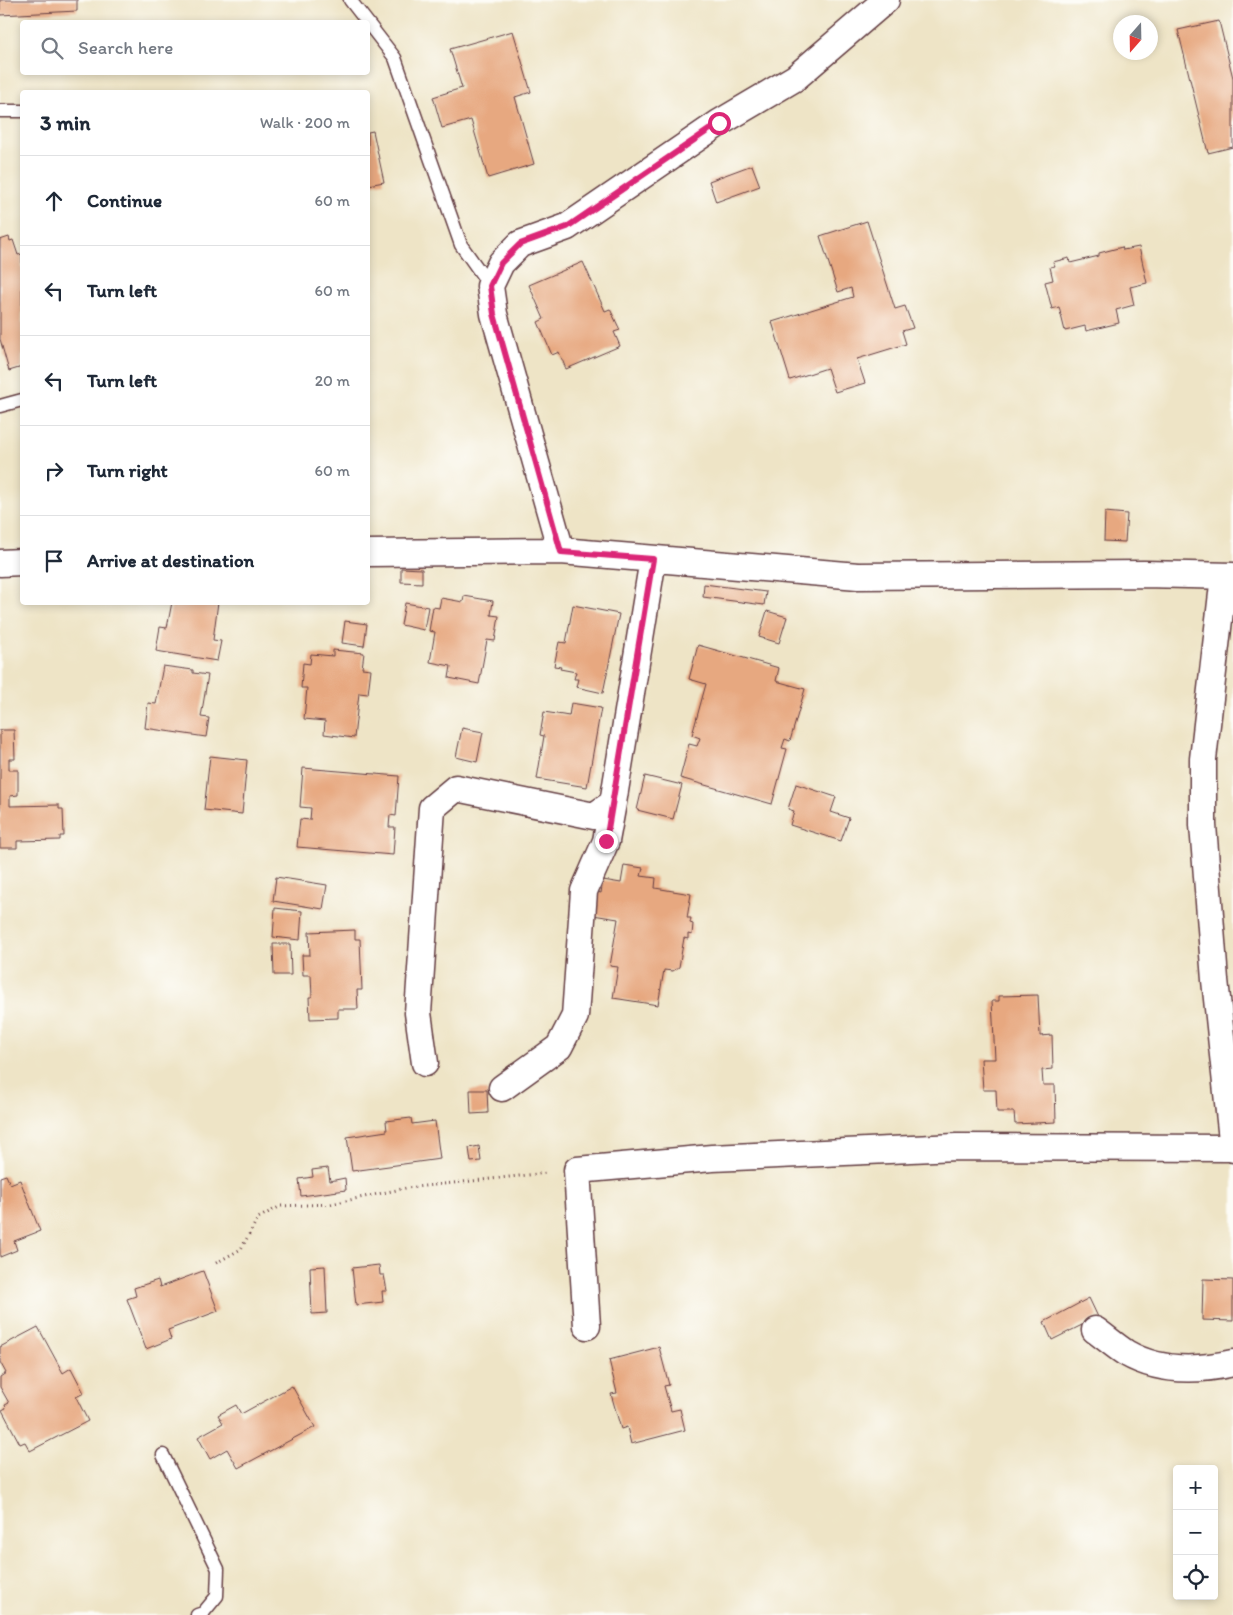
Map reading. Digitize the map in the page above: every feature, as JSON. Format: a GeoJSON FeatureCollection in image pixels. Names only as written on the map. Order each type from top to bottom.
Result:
{"type":"FeatureCollection","features":[{"type":"Feature","properties":{"kind":"street"},"geometry":{"type":"LineString","coordinates":[[561,552],[494,314],[490,286],[501,263],[520,244],[567,227],[719,123],[795,78],[886,0]]}},
{"type":"Feature","properties":{"kind":"street"},"geometry":{"type":"LineString","coordinates":[[370,553],[561,552],[858,576],[1134,574],[1228,576],[1202,759],[1203,825],[1215,980],[1233,1148],[956,1147],[712,1158],[578,1170],[587,1326]]}},
{"type":"Feature","properties":{"kind":"street"},"geometry":{"type":"LineString","coordinates":[[502,1088],[559,1047],[576,1016],[584,891],[606,841],[653,559]]}},
{"type":"Feature","properties":{"kind":"street"},"geometry":{"type":"LineString","coordinates":[[0,563],[20,562]]}},
{"type":"Feature","properties":{"kind":"street"},"geometry":{"type":"LineString","coordinates":[[426,1063],[418,1013],[432,808],[456,788],[594,816],[613,803]]}},
{"type":"Feature","properties":{"kind":"street"},"geometry":{"type":"LineString","coordinates":[[1095,1330],[1127,1353],[1152,1364],[1203,1369],[1233,1363]]}},
{"type":"Feature","properties":{"kind":"lane"},"geometry":{"type":"LineString","coordinates":[[350,0],[366,20]]}},
{"type":"Feature","properties":{"kind":"lane"},"geometry":{"type":"LineString","coordinates":[[370,26],[395,58],[461,245],[490,286]]}},
{"type":"Feature","properties":{"kind":"lane"},"geometry":{"type":"LineString","coordinates":[[0,111],[20,111]]}},
{"type":"Feature","properties":{"kind":"lane"},"geometry":{"type":"LineString","coordinates":[[0,406],[20,401]]}},
{"type":"Feature","properties":{"kind":"lane"},"geometry":{"type":"LineString","coordinates":[[163,1455],[218,1569],[217,1596],[203,1613],[196,1615]]}},
{"type":"Feature","properties":{"kind":"path"},"geometry":{"type":"LineString","coordinates":[[216,1263],[241,1249],[258,1218],[282,1206],[331,1204],[406,1188],[578,1170]]}},
{"type":"Feature","properties":{"kind":"building"},"geometry":{"type":"Polygon","coordinates":[[[0,0],[77,0],[77,11],[0,15],[0,0]]]}},
{"type":"Feature","properties":{"kind":"building"},"geometry":{"type":"Polygon","coordinates":[[[1219,21],[1233,78],[1233,147],[1208,153],[1178,30],[1219,21]]]}},
{"type":"Feature","properties":{"kind":"building"},"geometry":{"type":"Polygon","coordinates":[[[513,31],[531,92],[515,97],[534,164],[488,178],[471,120],[442,128],[433,97],[462,88],[450,49],[513,31]]]}},
{"type":"Feature","properties":{"kind":"building"},"geometry":{"type":"Polygon","coordinates":[[[373,131],[384,182],[370,185],[370,132],[373,131]]]}},
{"type":"Feature","properties":{"kind":"building"},"geometry":{"type":"Polygon","coordinates":[[[752,165],[760,186],[716,202],[709,181],[752,165]]]}},
{"type":"Feature","properties":{"kind":"building"},"geometry":{"type":"Polygon","coordinates":[[[867,221],[895,309],[905,306],[913,328],[902,331],[906,344],[857,359],[865,383],[835,392],[827,368],[790,380],[772,322],[853,297],[851,288],[838,292],[820,236],[867,221]]]}},
{"type":"Feature","properties":{"kind":"building"},"geometry":{"type":"Polygon","coordinates":[[[9,237],[10,241],[13,240],[18,255],[20,254],[20,368],[9,371],[0,339],[0,240],[9,237]]]}},
{"type":"Feature","properties":{"kind":"building"},"geometry":{"type":"Polygon","coordinates":[[[1122,247],[1123,250],[1139,247],[1147,283],[1130,287],[1134,305],[1116,310],[1119,323],[1086,331],[1085,326],[1065,331],[1059,307],[1052,309],[1045,282],[1053,280],[1050,267],[1055,266],[1053,262],[1069,258],[1070,263],[1099,256],[1099,253],[1122,247]]]}},
{"type":"Feature","properties":{"kind":"building"},"geometry":{"type":"Polygon","coordinates":[[[583,262],[605,311],[610,309],[620,330],[614,332],[620,346],[566,369],[559,352],[552,355],[538,322],[544,319],[529,285],[583,262]]]}},
{"type":"Feature","properties":{"kind":"building"},"geometry":{"type":"Polygon","coordinates":[[[1105,512],[1127,514],[1125,542],[1104,541],[1105,512]]]}},
{"type":"Feature","properties":{"kind":"building"},"geometry":{"type":"Polygon","coordinates":[[[401,568],[422,569],[422,583],[401,582],[401,568]]]}},
{"type":"Feature","properties":{"kind":"building"},"geometry":{"type":"Polygon","coordinates":[[[704,584],[766,592],[764,605],[703,597],[704,584]]]}},
{"type":"Feature","properties":{"kind":"building"},"geometry":{"type":"Polygon","coordinates":[[[464,596],[493,601],[491,615],[499,616],[495,641],[487,640],[479,684],[449,678],[451,666],[430,662],[435,632],[429,631],[433,607],[439,608],[441,598],[463,602],[464,596]]]}},
{"type":"Feature","properties":{"kind":"building"},"geometry":{"type":"Polygon","coordinates":[[[405,603],[428,607],[424,630],[401,625],[405,603]]]}},
{"type":"Feature","properties":{"kind":"building"},"geometry":{"type":"Polygon","coordinates":[[[171,605],[218,605],[213,640],[221,641],[217,661],[156,651],[160,627],[167,628],[171,605]]]}},
{"type":"Feature","properties":{"kind":"building"},"geometry":{"type":"Polygon","coordinates":[[[573,605],[619,614],[603,693],[576,687],[578,679],[574,679],[576,672],[554,666],[559,642],[566,643],[573,605]]]}},
{"type":"Feature","properties":{"kind":"building"},"geometry":{"type":"Polygon","coordinates":[[[767,611],[787,617],[779,643],[759,637],[767,611]]]}},
{"type":"Feature","properties":{"kind":"building"},"geometry":{"type":"Polygon","coordinates":[[[345,621],[367,624],[364,646],[342,643],[345,621]]]}},
{"type":"Feature","properties":{"kind":"building"},"geometry":{"type":"Polygon","coordinates":[[[698,645],[779,668],[776,681],[805,689],[790,741],[785,739],[782,748],[787,749],[772,804],[680,778],[689,744],[697,746],[700,738],[692,735],[706,684],[689,679],[698,645]]]}},
{"type":"Feature","properties":{"kind":"building"},"geometry":{"type":"Polygon","coordinates":[[[333,650],[364,653],[362,668],[371,669],[368,694],[359,693],[354,738],[324,734],[325,721],[304,719],[307,688],[301,688],[303,663],[310,664],[311,654],[333,656],[333,650]]]}},
{"type":"Feature","properties":{"kind":"building"},"geometry":{"type":"Polygon","coordinates":[[[163,666],[193,670],[193,673],[208,675],[201,717],[209,718],[206,737],[145,728],[148,703],[156,704],[163,666]]]}},
{"type":"Feature","properties":{"kind":"building"},"geometry":{"type":"Polygon","coordinates":[[[571,703],[601,708],[587,787],[537,779],[544,736],[540,735],[544,712],[569,716],[571,703]]]}},
{"type":"Feature","properties":{"kind":"building"},"geometry":{"type":"Polygon","coordinates":[[[462,728],[483,732],[477,762],[456,757],[462,728]]]}},
{"type":"Feature","properties":{"kind":"building"},"geometry":{"type":"Polygon","coordinates":[[[0,730],[14,730],[15,759],[9,759],[9,770],[18,770],[18,795],[10,796],[10,806],[59,805],[59,809],[63,809],[64,836],[60,836],[60,840],[17,841],[17,848],[0,848],[0,730]]]}},
{"type":"Feature","properties":{"kind":"building"},"geometry":{"type":"Polygon","coordinates":[[[210,756],[247,760],[242,814],[204,810],[210,756]]]}},
{"type":"Feature","properties":{"kind":"building"},"geometry":{"type":"Polygon","coordinates":[[[303,768],[399,776],[396,816],[390,815],[389,827],[395,827],[393,855],[297,847],[300,819],[310,820],[311,808],[300,807],[303,768]]]}},
{"type":"Feature","properties":{"kind":"building"},"geometry":{"type":"Polygon","coordinates":[[[645,776],[682,785],[673,819],[637,810],[645,776]]]}},
{"type":"Feature","properties":{"kind":"building"},"geometry":{"type":"Polygon","coordinates":[[[796,784],[836,797],[831,812],[849,818],[841,841],[790,825],[794,811],[788,809],[796,784]]]}},
{"type":"Feature","properties":{"kind":"building"},"geometry":{"type":"Polygon","coordinates":[[[624,865],[643,868],[641,876],[656,878],[655,888],[691,894],[687,918],[691,918],[690,923],[693,924],[692,935],[688,934],[688,939],[684,938],[679,967],[673,971],[664,970],[658,1005],[613,998],[618,967],[610,966],[618,919],[593,915],[597,892],[601,893],[603,880],[621,883],[624,865]]]}},
{"type":"Feature","properties":{"kind":"building"},"geometry":{"type":"Polygon","coordinates":[[[276,877],[327,885],[323,909],[273,901],[276,877]]]}},
{"type":"Feature","properties":{"kind":"building"},"geometry":{"type":"Polygon","coordinates":[[[275,908],[302,911],[300,940],[273,937],[275,908]]]}},
{"type":"Feature","properties":{"kind":"building"},"geometry":{"type":"Polygon","coordinates":[[[355,930],[355,939],[360,939],[362,990],[357,990],[358,1009],[338,1009],[338,1018],[310,1019],[311,975],[303,975],[302,955],[310,955],[309,932],[355,930]]]}},
{"type":"Feature","properties":{"kind":"building"},"geometry":{"type":"Polygon","coordinates":[[[273,944],[290,944],[291,975],[274,975],[273,944]]]}},
{"type":"Feature","properties":{"kind":"building"},"geometry":{"type":"Polygon","coordinates":[[[1038,995],[1040,1036],[1052,1035],[1053,1069],[1042,1070],[1043,1085],[1055,1085],[1056,1122],[1015,1124],[1014,1112],[997,1112],[996,1090],[983,1090],[981,1059],[995,1059],[992,1001],[999,1001],[999,996],[1038,995]]]}},
{"type":"Feature","properties":{"kind":"building"},"geometry":{"type":"Polygon","coordinates":[[[470,1090],[487,1090],[488,1113],[471,1114],[470,1090]]]}},
{"type":"Feature","properties":{"kind":"building"},"geometry":{"type":"Polygon","coordinates":[[[411,1118],[412,1124],[435,1121],[440,1159],[352,1171],[347,1137],[387,1131],[386,1121],[411,1118]]]}},
{"type":"Feature","properties":{"kind":"building"},"geometry":{"type":"Polygon","coordinates":[[[479,1146],[481,1161],[471,1162],[469,1148],[479,1146]]]}},
{"type":"Feature","properties":{"kind":"building"},"geometry":{"type":"Polygon","coordinates":[[[328,1168],[330,1181],[345,1178],[346,1190],[301,1196],[299,1179],[313,1177],[312,1170],[328,1168]]]}},
{"type":"Feature","properties":{"kind":"building"},"geometry":{"type":"Polygon","coordinates":[[[6,1175],[10,1184],[20,1180],[40,1231],[14,1241],[17,1250],[0,1257],[0,1177],[6,1175]]]}},
{"type":"Feature","properties":{"kind":"building"},"geometry":{"type":"Polygon","coordinates":[[[379,1265],[380,1275],[384,1275],[387,1291],[382,1291],[383,1302],[356,1305],[352,1268],[379,1265]]]}},
{"type":"Feature","properties":{"kind":"building"},"geometry":{"type":"Polygon","coordinates":[[[325,1266],[327,1313],[312,1314],[310,1267],[325,1266]]]}},
{"type":"Feature","properties":{"kind":"building"},"geometry":{"type":"Polygon","coordinates":[[[203,1271],[218,1311],[168,1330],[171,1339],[146,1349],[127,1299],[136,1296],[134,1288],[158,1280],[160,1287],[203,1271]]]}},
{"type":"Feature","properties":{"kind":"building"},"geometry":{"type":"Polygon","coordinates":[[[1203,1279],[1233,1280],[1233,1321],[1202,1320],[1203,1279]]]}},
{"type":"Feature","properties":{"kind":"building"},"geometry":{"type":"Polygon","coordinates":[[[1089,1298],[1098,1317],[1052,1340],[1044,1322],[1089,1298]]]}},
{"type":"Feature","properties":{"kind":"building"},"geometry":{"type":"Polygon","coordinates":[[[38,1327],[63,1373],[71,1368],[84,1393],[76,1397],[88,1421],[30,1451],[25,1442],[20,1444],[2,1410],[9,1403],[0,1387],[0,1377],[6,1373],[0,1362],[0,1347],[38,1327]]]}},
{"type":"Feature","properties":{"kind":"building"},"geometry":{"type":"Polygon","coordinates":[[[659,1347],[669,1385],[664,1386],[671,1411],[680,1409],[685,1430],[631,1444],[627,1427],[621,1429],[611,1394],[617,1393],[609,1360],[659,1347]]]}},
{"type":"Feature","properties":{"kind":"building"},"geometry":{"type":"Polygon","coordinates":[[[292,1386],[315,1427],[238,1468],[227,1449],[210,1459],[198,1437],[223,1423],[218,1415],[236,1405],[241,1414],[292,1386]]]}},
{"type":"Feature","properties":{"kind":"route"},"geometry":{"type":"LineString","coordinates":[[606,841],[653,559],[561,552],[494,314],[490,286],[501,263],[520,244],[567,227],[719,123]]}}]}
